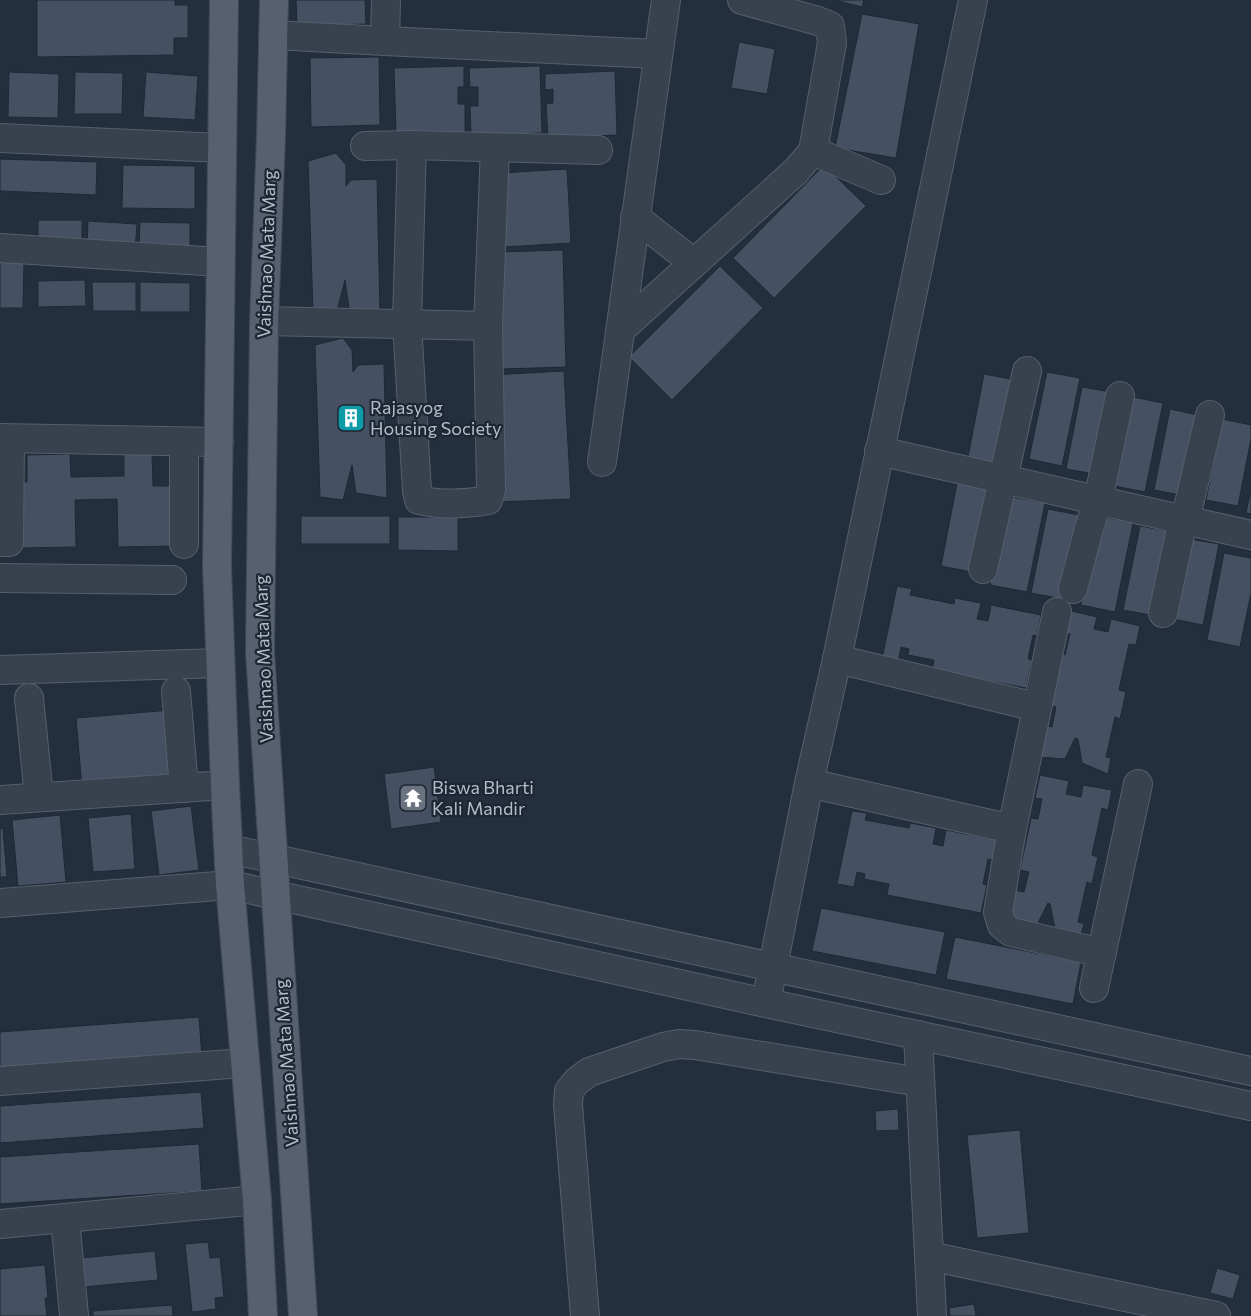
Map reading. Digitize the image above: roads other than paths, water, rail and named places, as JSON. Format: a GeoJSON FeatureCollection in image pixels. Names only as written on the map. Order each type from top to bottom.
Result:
{"type":"FeatureCollection","features":[{"type":"Feature","properties":{"kind":"main road"},"geometry":{"type":"LineString","coordinates":[[224,0],[218,566],[220,663],[230,885],[257,1200],[263,1316]]}},
{"type":"Feature","properties":{"kind":"main road","name":"Vaishnao Mata Marg"},"geometry":{"type":"LineString","coordinates":[[274,0],[264,321],[260,652],[303,1316]]}},
{"type":"Feature","properties":{"kind":"street"},"geometry":{"type":"LineString","coordinates":[[385,41],[386,0]]}},
{"type":"Feature","properties":{"kind":"street"},"geometry":{"type":"LineString","coordinates":[[602,462],[657,54],[666,0]]}},
{"type":"Feature","properties":{"kind":"street"},"geometry":{"type":"LineString","coordinates":[[620,330],[796,171],[813,151],[832,43],[830,26],[742,0]]}},
{"type":"Feature","properties":{"kind":"street"},"geometry":{"type":"LineString","coordinates":[[766,1003],[809,783],[837,659],[973,0]]}},
{"type":"Feature","properties":{"kind":"street"},"geometry":{"type":"LineString","coordinates":[[273,35],[657,54]]}},
{"type":"Feature","properties":{"kind":"street"},"geometry":{"type":"LineString","coordinates":[[0,138],[221,148]]}},
{"type":"Feature","properties":{"kind":"street"},"geometry":{"type":"LineString","coordinates":[[412,144],[407,323],[417,491],[419,500],[428,502],[476,503],[488,500],[491,490],[488,326],[495,148]]}},
{"type":"Feature","properties":{"kind":"street"},"geometry":{"type":"LineString","coordinates":[[365,146],[412,144],[598,150]]}},
{"type":"Feature","properties":{"kind":"street"},"geometry":{"type":"LineString","coordinates":[[813,151],[881,180]]}},
{"type":"Feature","properties":{"kind":"street"},"geometry":{"type":"LineString","coordinates":[[635,218],[694,263]]}},
{"type":"Feature","properties":{"kind":"street"},"geometry":{"type":"LineString","coordinates":[[0,248],[220,262]]}},
{"type":"Feature","properties":{"kind":"street"},"geometry":{"type":"LineString","coordinates":[[264,321],[488,326]]}},
{"type":"Feature","properties":{"kind":"street"},"geometry":{"type":"LineString","coordinates":[[983,569],[1027,372]]}},
{"type":"Feature","properties":{"kind":"street"},"geometry":{"type":"LineString","coordinates":[[1074,589],[1098,500],[1120,396]]}},
{"type":"Feature","properties":{"kind":"street"},"geometry":{"type":"LineString","coordinates":[[1163,614],[1183,520],[1188,508],[1210,415]]}},
{"type":"Feature","properties":{"kind":"street"},"geometry":{"type":"LineString","coordinates":[[0,542],[9,542],[5,439],[219,442]]}},
{"type":"Feature","properties":{"kind":"street"},"geometry":{"type":"LineString","coordinates":[[184,443],[184,544]]}},
{"type":"Feature","properties":{"kind":"street"},"geometry":{"type":"LineString","coordinates":[[879,450],[1251,535]]}},
{"type":"Feature","properties":{"kind":"street"},"geometry":{"type":"LineString","coordinates":[[0,578],[172,580]]}},
{"type":"Feature","properties":{"kind":"street"},"geometry":{"type":"LineString","coordinates":[[1057,612],[1036,707],[998,912],[1002,925],[1011,932],[1102,953]]}},
{"type":"Feature","properties":{"kind":"street"},"geometry":{"type":"LineString","coordinates":[[837,659],[1036,707]]}},
{"type":"Feature","properties":{"kind":"street"},"geometry":{"type":"LineString","coordinates":[[0,670],[220,663]]}},
{"type":"Feature","properties":{"kind":"street"},"geometry":{"type":"LineString","coordinates":[[176,692],[184,788]]}},
{"type":"Feature","properties":{"kind":"street"},"geometry":{"type":"LineString","coordinates":[[29,698],[39,797]]}},
{"type":"Feature","properties":{"kind":"street"},"geometry":{"type":"LineString","coordinates":[[809,783],[1012,830]]}},
{"type":"Feature","properties":{"kind":"street"},"geometry":{"type":"LineString","coordinates":[[1094,988],[1138,784]]}},
{"type":"Feature","properties":{"kind":"street"},"geometry":{"type":"LineString","coordinates":[[0,800],[225,785]]}},
{"type":"Feature","properties":{"kind":"street"},"geometry":{"type":"LineString","coordinates":[[229,849],[1251,1071]]}},
{"type":"Feature","properties":{"kind":"street"},"geometry":{"type":"LineString","coordinates":[[0,902],[230,885],[766,1003],[1251,1106]]}},
{"type":"Feature","properties":{"kind":"street"},"geometry":{"type":"LineString","coordinates":[[918,1035],[932,1316]]}},
{"type":"Feature","properties":{"kind":"street"},"geometry":{"type":"LineString","coordinates":[[585,1316],[568,1105],[570,1091],[577,1081],[589,1072],[663,1047],[687,1045],[920,1082]]}},
{"type":"Feature","properties":{"kind":"street"},"geometry":{"type":"LineString","coordinates":[[0,1081],[244,1063]]}},
{"type":"Feature","properties":{"kind":"street"},"geometry":{"type":"LineString","coordinates":[[0,1224],[257,1200]]}},
{"type":"Feature","properties":{"kind":"street"},"geometry":{"type":"LineString","coordinates":[[64,1218],[74,1316]]}},
{"type":"Feature","properties":{"kind":"street"},"geometry":{"type":"LineString","coordinates":[[929,1256],[1216,1316]]}},
{"type":"Feature","properties":{"kind":"place","name":"Rajasyog Housing Society"},"geometry":{"type":"Point","coordinates":[351,418]}},
{"type":"Feature","properties":{"kind":"place","name":"Biswa Bharti Kali Mandir"},"geometry":{"type":"Point","coordinates":[413,798]}}]}
